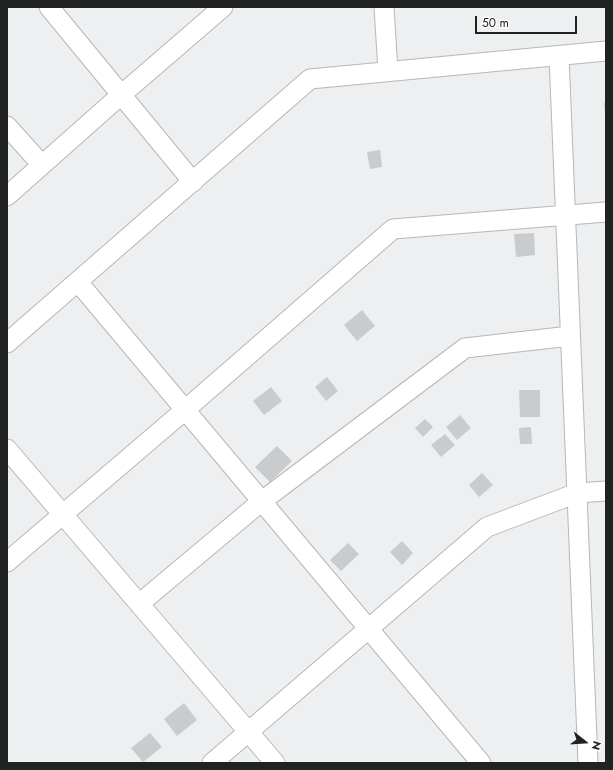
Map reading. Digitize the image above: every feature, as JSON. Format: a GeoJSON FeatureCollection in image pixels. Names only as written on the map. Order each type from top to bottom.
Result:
{"type":"FeatureCollection","features":[{"type":"Feature","properties":{"kind":"street"},"geometry":{"type":"LineString","coordinates":[[7,196],[121,94],[223,7]]}},
{"type":"Feature","properties":{"kind":"street"},"geometry":{"type":"LineString","coordinates":[[384,7],[388,72]]}},
{"type":"Feature","properties":{"kind":"street"},"geometry":{"type":"LineString","coordinates":[[55,9],[121,94],[193,182]]}},
{"type":"Feature","properties":{"kind":"street"},"geometry":{"type":"LineString","coordinates":[[7,344],[310,79],[606,51]]}},
{"type":"Feature","properties":{"kind":"street"},"geometry":{"type":"LineString","coordinates":[[559,56],[588,763]]}},
{"type":"Feature","properties":{"kind":"street"},"geometry":{"type":"LineString","coordinates":[[7,126],[42,165]]}},
{"type":"Feature","properties":{"kind":"street"},"geometry":{"type":"LineString","coordinates":[[7,562],[186,410],[393,229],[606,212]]}},
{"type":"Feature","properties":{"kind":"street"},"geometry":{"type":"LineString","coordinates":[[78,282],[481,763]]}},
{"type":"Feature","properties":{"kind":"street"},"geometry":{"type":"LineString","coordinates":[[139,604],[262,502],[465,348],[570,336]]}},
{"type":"Feature","properties":{"kind":"street"},"geometry":{"type":"LineString","coordinates":[[7,450],[275,763]]}},
{"type":"Feature","properties":{"kind":"street"},"geometry":{"type":"LineString","coordinates":[[212,763],[487,526],[577,493],[606,491]]}},
{"type":"Feature","properties":{"kind":"building"},"geometry":{"type":"Polygon","coordinates":[[[604,103],[606,103],[606,114],[605,114],[604,103]]]}},
{"type":"Feature","properties":{"kind":"building"},"geometry":{"type":"Polygon","coordinates":[[[380,150],[382,167],[370,169],[367,152],[380,150]]]}},
{"type":"Feature","properties":{"kind":"building"},"geometry":{"type":"Polygon","coordinates":[[[534,233],[535,255],[516,257],[514,234],[534,233]]]}},
{"type":"Feature","properties":{"kind":"building"},"geometry":{"type":"Polygon","coordinates":[[[362,310],[375,326],[357,341],[344,325],[362,310]]]}},
{"type":"Feature","properties":{"kind":"building"},"geometry":{"type":"Polygon","coordinates":[[[327,377],[338,391],[326,401],[315,387],[327,377]]]}},
{"type":"Feature","properties":{"kind":"building"},"geometry":{"type":"Polygon","coordinates":[[[271,387],[282,401],[264,415],[253,401],[271,387]]]}},
{"type":"Feature","properties":{"kind":"building"},"geometry":{"type":"Polygon","coordinates":[[[519,390],[540,390],[540,417],[520,417],[519,390]]]}},
{"type":"Feature","properties":{"kind":"building"},"geometry":{"type":"Polygon","coordinates":[[[460,415],[471,428],[457,440],[446,427],[460,415]]]}},
{"type":"Feature","properties":{"kind":"building"},"geometry":{"type":"Polygon","coordinates":[[[425,419],[433,427],[423,437],[415,428],[425,419]]]}},
{"type":"Feature","properties":{"kind":"building"},"geometry":{"type":"Polygon","coordinates":[[[531,427],[532,444],[520,444],[519,428],[531,427]]]}},
{"type":"Feature","properties":{"kind":"building"},"geometry":{"type":"Polygon","coordinates":[[[445,434],[455,445],[441,457],[431,445],[445,434]]]}},
{"type":"Feature","properties":{"kind":"building"},"geometry":{"type":"Polygon","coordinates":[[[277,446],[292,461],[270,482],[255,467],[277,446]]]}},
{"type":"Feature","properties":{"kind":"building"},"geometry":{"type":"Polygon","coordinates":[[[482,473],[493,485],[479,497],[469,485],[482,473]]]}},
{"type":"Feature","properties":{"kind":"building"},"geometry":{"type":"Polygon","coordinates":[[[402,541],[413,553],[402,565],[390,552],[402,541]]]}},
{"type":"Feature","properties":{"kind":"building"},"geometry":{"type":"Polygon","coordinates":[[[348,543],[359,554],[341,571],[330,560],[348,543]]]}},
{"type":"Feature","properties":{"kind":"building"},"geometry":{"type":"Polygon","coordinates":[[[184,703],[197,720],[177,736],[164,719],[184,703]]]}},
{"type":"Feature","properties":{"kind":"building"},"geometry":{"type":"Polygon","coordinates":[[[150,733],[162,747],[143,762],[131,748],[150,733]]]}}]}
